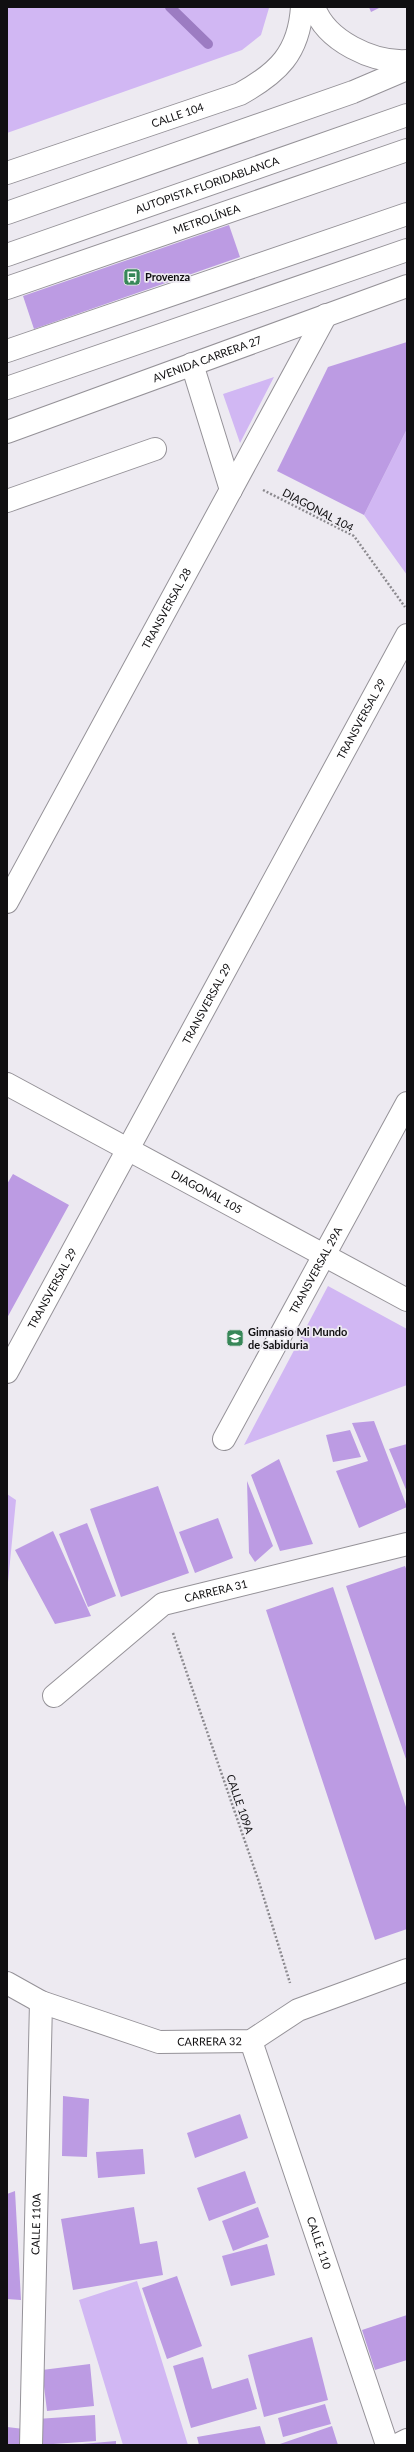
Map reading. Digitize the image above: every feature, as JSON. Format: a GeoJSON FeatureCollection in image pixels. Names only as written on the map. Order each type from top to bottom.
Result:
{"type":"FeatureCollection","features":[{"type":"Feature","properties":{"kind":"main road","name":"CALLE 104"},"geometry":{"type":"LineString","coordinates":[[7,173],[240,94],[259,84],[276,71],[290,54],[297,38],[302,7]]}},
{"type":"Feature","properties":{"kind":"main road"},"geometry":{"type":"LineString","coordinates":[[314,7],[330,30],[349,46],[372,57],[396,61],[407,61]]}},
{"type":"Feature","properties":{"kind":"main road"},"geometry":{"type":"LineString","coordinates":[[7,212],[353,92],[407,69]]}},
{"type":"Feature","properties":{"kind":"main road","name":"AUTOPISTA FLORIDABLANCA"},"geometry":{"type":"LineString","coordinates":[[7,255],[407,115]]}},
{"type":"Feature","properties":{"kind":"main road","name":"METROLÍNEA"},"geometry":{"type":"LineString","coordinates":[[7,288],[407,150]]}},
{"type":"Feature","properties":{"kind":"main road"},"geometry":{"type":"LineString","coordinates":[[7,351],[407,214]]}},
{"type":"Feature","properties":{"kind":"main road"},"geometry":{"type":"LineString","coordinates":[[7,388],[407,250]]}},
{"type":"Feature","properties":{"kind":"main road","name":"AVENIDA CARRERA 27"},"geometry":{"type":"LineString","coordinates":[[7,432],[407,286]]}},
{"type":"Feature","properties":{"kind":"main road","name":"TRANSVERSAL 28"},"geometry":{"type":"LineString","coordinates":[[7,902],[326,315]]}},
{"type":"Feature","properties":{"kind":"main road"},"geometry":{"type":"LineString","coordinates":[[192,364],[235,483]]}},
{"type":"Feature","properties":{"kind":"main road"},"geometry":{"type":"LineString","coordinates":[[7,501],[155,449]]}},
{"type":"Feature","properties":{"kind":"main road","name":"TRANSVERSAL 29"},"geometry":{"type":"LineString","coordinates":[[7,1372],[407,635]]}},
{"type":"Feature","properties":{"kind":"main road","name":"DIAGONAL 105"},"geometry":{"type":"LineString","coordinates":[[7,1084],[407,1300]]}},
{"type":"Feature","properties":{"kind":"main road","name":"TRANSVERSAL 29A"},"geometry":{"type":"LineString","coordinates":[[224,1439],[407,1103]]}},
{"type":"Feature","properties":{"kind":"main road","name":"CARRERA 31"},"geometry":{"type":"LineString","coordinates":[[54,1696],[163,1604],[407,1544]]}},
{"type":"Feature","properties":{"kind":"main road","name":"CARRERA 32"},"geometry":{"type":"LineString","coordinates":[[7,1983],[41,2002],[159,2042],[251,2041],[298,2010],[407,1970]]}},
{"type":"Feature","properties":{"kind":"main road","name":"CALLE 110A"},"geometry":{"type":"LineString","coordinates":[[31,2445],[41,2002]]}},
{"type":"Feature","properties":{"kind":"main road","name":"CALLE 110"},"geometry":{"type":"LineString","coordinates":[[251,2041],[387,2445]]}},
{"type":"Feature","properties":{"kind":"main road"},"geometry":{"type":"LineString","coordinates":[[397,2445],[407,2440]]}},
{"type":"Feature","properties":{"kind":"path","name":"DIAGONAL 104"},"geometry":{"type":"LineString","coordinates":[[235,483],[354,536],[407,610]]}},
{"type":"Feature","properties":{"kind":"path","name":"CALLE 109A"},"geometry":{"type":"LineString","coordinates":[[163,1604],[259,1882],[298,2010]]}},
{"type":"Feature","properties":{"kind":"shaded area"},"geometry":{"type":"Polygon","coordinates":[[[7,7],[269,8],[261,35],[242,50],[7,133],[7,7]]]}},
{"type":"Feature","properties":{"kind":"shaded area"},"geometry":{"type":"Polygon","coordinates":[[[274,377],[240,443],[223,394],[274,377]]]}},
{"type":"Feature","properties":{"kind":"shaded area"},"geometry":{"type":"Polygon","coordinates":[[[407,429],[407,575],[364,515],[407,429]]]}},
{"type":"Feature","properties":{"kind":"shaded area"},"geometry":{"type":"Polygon","coordinates":[[[328,1286],[407,1329],[407,1385],[244,1445],[328,1286]]]}},
{"type":"Feature","properties":{"kind":"shaded area"},"geometry":{"type":"Polygon","coordinates":[[[7,1494],[16,1500],[7,1593],[7,1494]]]}},
{"type":"Feature","properties":{"kind":"shaded area"},"geometry":{"type":"Polygon","coordinates":[[[137,2281],[188,2445],[123,2445],[79,2300],[137,2281]]]}},
{"type":"Feature","properties":{"kind":"building"},"geometry":{"type":"Polygon","coordinates":[[[369,7],[381,7],[371,12],[369,7]]]}},
{"type":"Feature","properties":{"kind":"building","name":"Provenza"},"geometry":{"type":"Polygon","coordinates":[[[229,225],[240,257],[34,329],[23,296],[229,225]]]}},
{"type":"Feature","properties":{"kind":"building"},"geometry":{"type":"Polygon","coordinates":[[[407,342],[407,429],[364,515],[277,471],[328,367],[407,342]]]}},
{"type":"Feature","properties":{"kind":"building"},"geometry":{"type":"Polygon","coordinates":[[[13,1174],[69,1205],[7,1318],[7,1184],[13,1174]]]}},
{"type":"Feature","properties":{"kind":"building"},"geometry":{"type":"Polygon","coordinates":[[[374,1421],[407,1507],[359,1528],[336,1471],[368,1461],[352,1423],[374,1421]]]}},
{"type":"Feature","properties":{"kind":"building"},"geometry":{"type":"Polygon","coordinates":[[[350,1430],[361,1457],[333,1462],[326,1435],[350,1430]]]}},
{"type":"Feature","properties":{"kind":"building"},"geometry":{"type":"Polygon","coordinates":[[[407,1444],[407,1492],[389,1449],[407,1444]]]}},
{"type":"Feature","properties":{"kind":"building"},"geometry":{"type":"Polygon","coordinates":[[[279,1459],[313,1544],[280,1551],[251,1475],[279,1459]]]}},
{"type":"Feature","properties":{"kind":"building"},"geometry":{"type":"Polygon","coordinates":[[[247,1481],[273,1546],[255,1562],[249,1553],[247,1481]]]}},
{"type":"Feature","properties":{"kind":"building"},"geometry":{"type":"Polygon","coordinates":[[[158,1486],[189,1573],[121,1597],[90,1509],[158,1486]]]}},
{"type":"Feature","properties":{"kind":"building"},"geometry":{"type":"Polygon","coordinates":[[[218,1518],[233,1558],[195,1573],[179,1532],[218,1518]]]}},
{"type":"Feature","properties":{"kind":"building"},"geometry":{"type":"Polygon","coordinates":[[[87,1523],[116,1596],[88,1607],[59,1534],[87,1523]]]}},
{"type":"Feature","properties":{"kind":"building"},"geometry":{"type":"Polygon","coordinates":[[[53,1531],[91,1616],[55,1624],[15,1550],[53,1531]]]}},
{"type":"Feature","properties":{"kind":"building"},"geometry":{"type":"Polygon","coordinates":[[[405,1566],[407,1571],[407,1762],[346,1586],[405,1566]]]}},
{"type":"Feature","properties":{"kind":"building"},"geometry":{"type":"Polygon","coordinates":[[[333,1587],[407,1810],[407,1929],[375,1940],[266,1610],[333,1587]]]}},
{"type":"Feature","properties":{"kind":"building"},"geometry":{"type":"Polygon","coordinates":[[[63,2096],[89,2099],[87,2157],[62,2156],[63,2096]]]}},
{"type":"Feature","properties":{"kind":"building"},"geometry":{"type":"Polygon","coordinates":[[[240,2114],[248,2138],[195,2158],[187,2133],[240,2114]]]}},
{"type":"Feature","properties":{"kind":"building"},"geometry":{"type":"Polygon","coordinates":[[[143,2149],[145,2174],[98,2178],[96,2152],[143,2149]]]}},
{"type":"Feature","properties":{"kind":"building"},"geometry":{"type":"Polygon","coordinates":[[[245,2171],[256,2203],[209,2221],[197,2188],[245,2171]]]}},
{"type":"Feature","properties":{"kind":"building"},"geometry":{"type":"Polygon","coordinates":[[[15,2191],[21,2300],[7,2299],[7,2194],[15,2191]]]}},
{"type":"Feature","properties":{"kind":"building"},"geometry":{"type":"Polygon","coordinates":[[[134,2207],[140,2244],[157,2241],[163,2275],[73,2290],[61,2219],[134,2207]]]}},
{"type":"Feature","properties":{"kind":"building"},"geometry":{"type":"Polygon","coordinates":[[[258,2207],[269,2237],[233,2251],[222,2221],[258,2207]]]}},
{"type":"Feature","properties":{"kind":"building"},"geometry":{"type":"Polygon","coordinates":[[[267,2244],[275,2275],[231,2286],[222,2256],[267,2244]]]}},
{"type":"Feature","properties":{"kind":"building"},"geometry":{"type":"Polygon","coordinates":[[[177,2276],[202,2346],[167,2359],[142,2288],[177,2276]]]}},
{"type":"Feature","properties":{"kind":"building"},"geometry":{"type":"Polygon","coordinates":[[[407,2315],[407,2360],[375,2370],[362,2330],[407,2315]]]}},
{"type":"Feature","properties":{"kind":"building"},"geometry":{"type":"Polygon","coordinates":[[[312,2337],[328,2400],[264,2417],[248,2355],[312,2337]]]}},
{"type":"Feature","properties":{"kind":"building"},"geometry":{"type":"Polygon","coordinates":[[[203,2357],[212,2389],[248,2378],[257,2409],[191,2428],[173,2366],[203,2357]]]}},
{"type":"Feature","properties":{"kind":"building"},"geometry":{"type":"Polygon","coordinates":[[[90,2364],[94,2406],[47,2411],[42,2370],[90,2364]]]}},
{"type":"Feature","properties":{"kind":"building"},"geometry":{"type":"Polygon","coordinates":[[[325,2404],[331,2424],[283,2437],[278,2418],[325,2404]]]}},
{"type":"Feature","properties":{"kind":"building"},"geometry":{"type":"Polygon","coordinates":[[[95,2415],[96,2441],[39,2445],[37,2419],[95,2415]]]}},
{"type":"Feature","properties":{"kind":"building"},"geometry":{"type":"Polygon","coordinates":[[[260,2426],[266,2445],[199,2445],[197,2437],[260,2426]]]}},
{"type":"Feature","properties":{"kind":"building"},"geometry":{"type":"Polygon","coordinates":[[[332,2426],[338,2445],[277,2445],[332,2426]]]}},
{"type":"Feature","properties":{"kind":"building"},"geometry":{"type":"Polygon","coordinates":[[[7,2427],[24,2429],[21,2445],[7,2445],[7,2427]]]}},
{"type":"Feature","properties":{"kind":"building"},"geometry":{"type":"Polygon","coordinates":[[[116,2441],[116,2445],[82,2445],[82,2444],[116,2441]]]}},
{"type":"Feature","properties":{"kind":"waterway"},"geometry":{"type":"LineString","coordinates":[[170,7],[208,44]]}},
{"type":"Feature","properties":{"kind":"place","name":"Provenza"},"geometry":{"type":"Point","coordinates":[132,277]}},
{"type":"Feature","properties":{"kind":"place","name":"Gimnasio Mi Mundo de Sabiduria"},"geometry":{"type":"Point","coordinates":[235,1338]}}]}
